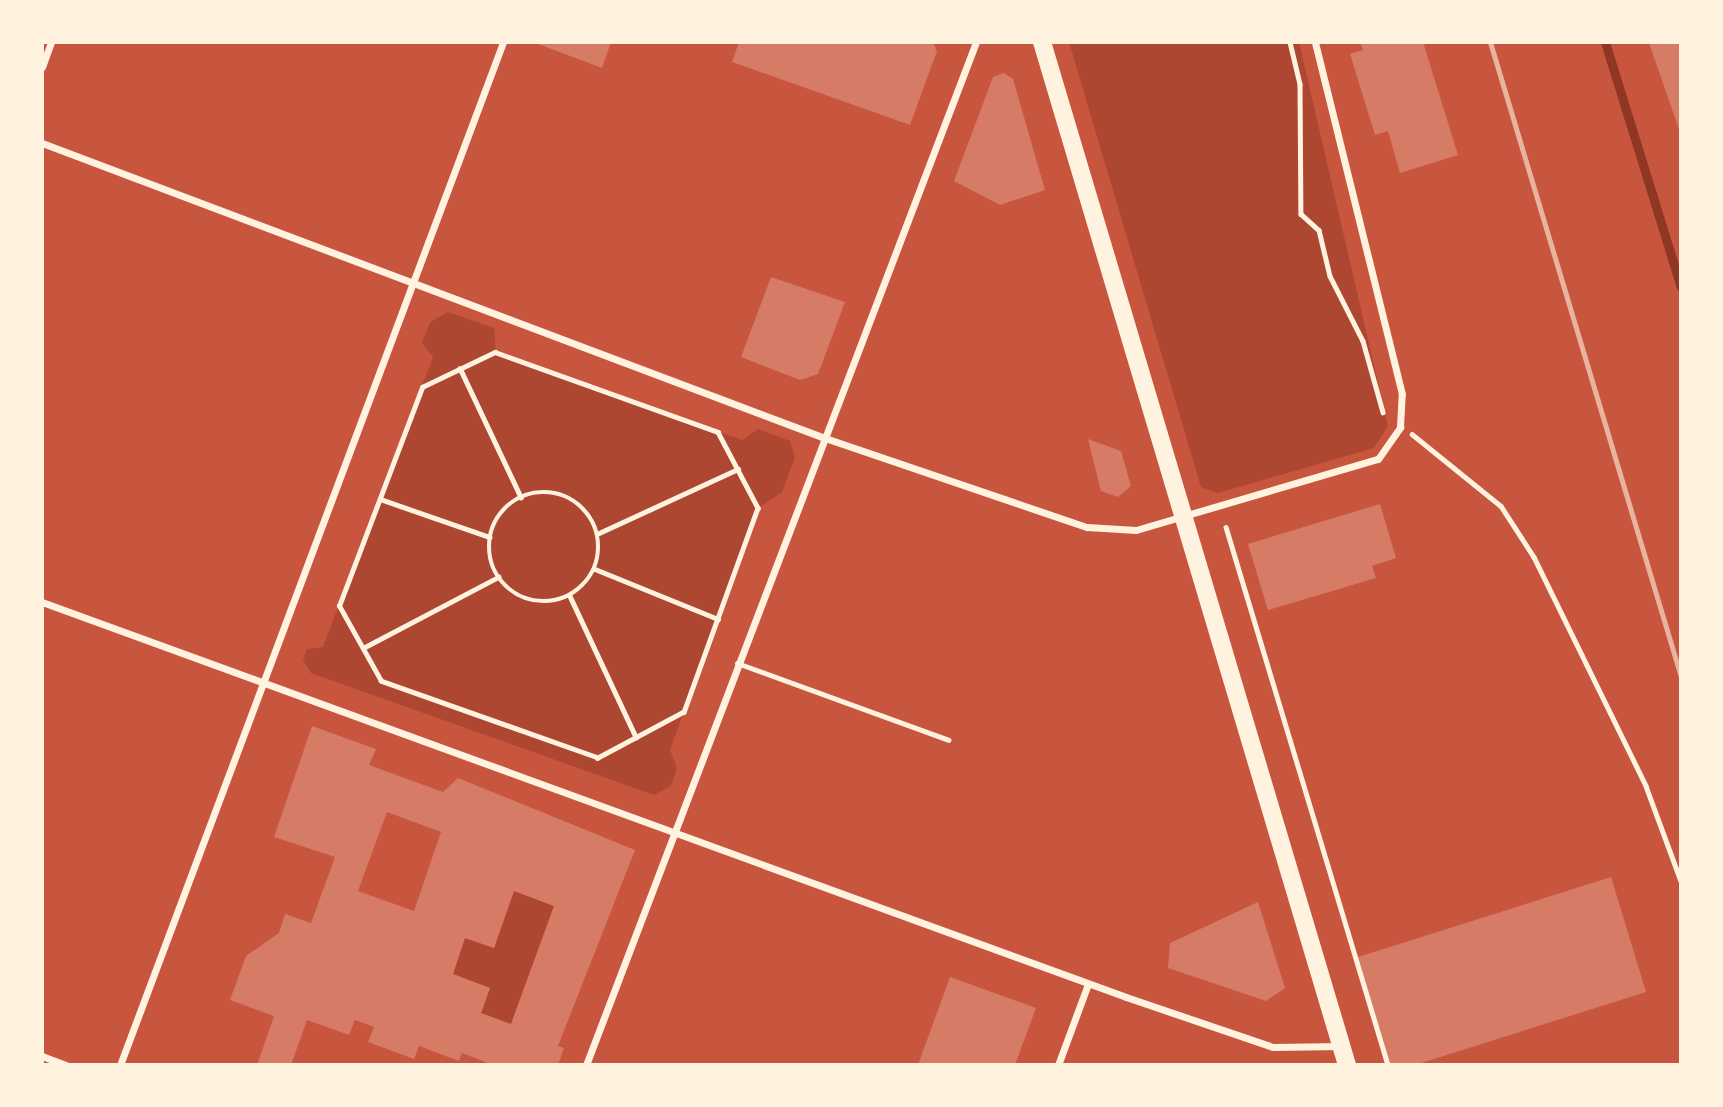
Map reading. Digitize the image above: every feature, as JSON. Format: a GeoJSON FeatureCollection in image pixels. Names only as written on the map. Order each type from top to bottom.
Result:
{"type":"FeatureCollection","features":[{"type":"Feature","properties":{"kind":"main road"},"geometry":{"type":"LineString","coordinates":[[1042,42],[1188,515],[1347,1065]]}},
{"type":"Feature","properties":{"kind":"street"},"geometry":{"type":"LineString","coordinates":[[42,67],[51,42]]}},
{"type":"Feature","properties":{"kind":"street"},"geometry":{"type":"LineString","coordinates":[[120,1065],[503,42]]}},
{"type":"Feature","properties":{"kind":"street"},"geometry":{"type":"LineString","coordinates":[[586,1065],[822,437],[976,42]]}},
{"type":"Feature","properties":{"kind":"street"},"geometry":{"type":"LineString","coordinates":[[42,143],[412,285],[822,437],[1087,527],[1136,530],[1378,458],[1393,445],[1400,427],[1402,394],[1315,42]]}},
{"type":"Feature","properties":{"kind":"street"},"geometry":{"type":"LineString","coordinates":[[42,602],[1088,984],[1273,1047],[1342,1046]]}},
{"type":"Feature","properties":{"kind":"street"},"geometry":{"type":"LineString","coordinates":[[1058,1065],[1088,984]]}},
{"type":"Feature","properties":{"kind":"street"},"geometry":{"type":"LineString","coordinates":[[42,1056],[66,1065]]}},
{"type":"Feature","properties":{"kind":"lane"},"geometry":{"type":"LineString","coordinates":[[737,663],[948,740]]}},
{"type":"Feature","properties":{"kind":"path"},"geometry":{"type":"LineString","coordinates":[[1290,42],[1300,84],[1301,214],[1319,230],[1330,276],[1363,341],[1379,408],[1400,427],[1470,476],[1501,506],[1534,557],[1646,786],[1681,881]]}},
{"type":"Feature","properties":{"kind":"path"},"geometry":{"type":"LineString","coordinates":[[495,352],[719,432],[758,508],[684,712],[598,758],[382,681],[339,607],[422,387],[460,369],[495,352]]}},
{"type":"Feature","properties":{"kind":"path"},"geometry":{"type":"LineString","coordinates":[[460,369],[521,497]]}},
{"type":"Feature","properties":{"kind":"path"},"geometry":{"type":"LineString","coordinates":[[598,533],[738,469]]}},
{"type":"Feature","properties":{"kind":"path"},"geometry":{"type":"LineString","coordinates":[[563,494],[591,516],[598,533],[595,569],[570,596],[534,602],[498,577],[490,537],[498,515],[521,497],[563,494]]}},
{"type":"Feature","properties":{"kind":"path"},"geometry":{"type":"LineString","coordinates":[[380,499],[490,537]]}},
{"type":"Feature","properties":{"kind":"path"},"geometry":{"type":"LineString","coordinates":[[1226,527],[1388,1065]]}},
{"type":"Feature","properties":{"kind":"path"},"geometry":{"type":"LineString","coordinates":[[595,569],[718,619]]}},
{"type":"Feature","properties":{"kind":"path"},"geometry":{"type":"LineString","coordinates":[[363,649],[498,577]]}},
{"type":"Feature","properties":{"kind":"path"},"geometry":{"type":"LineString","coordinates":[[570,596],[636,737]]}},
{"type":"Feature","properties":{"kind":"shaded area"},"geometry":{"type":"Polygon","coordinates":[[[1069,42],[1299,42],[1388,426],[1374,448],[1218,493],[1201,487],[1069,42]]]}},
{"type":"Feature","properties":{"kind":"shaded area"},"geometry":{"type":"Polygon","coordinates":[[[448,312],[494,328],[496,352],[742,440],[758,429],[790,441],[795,457],[782,492],[758,508],[670,750],[677,768],[671,786],[654,795],[311,673],[303,660],[307,649],[323,647],[433,357],[422,343],[430,322],[448,312]]]}},
{"type":"Feature","properties":{"kind":"shaded area"},"geometry":{"type":"Polygon","coordinates":[[[514,891],[554,906],[511,1024],[481,1013],[490,988],[453,974],[465,938],[494,948],[514,891]]]}},
{"type":"Feature","properties":{"kind":"building"},"geometry":{"type":"Polygon","coordinates":[[[533,42],[611,42],[602,68],[533,42]]]}},
{"type":"Feature","properties":{"kind":"building"},"geometry":{"type":"Polygon","coordinates":[[[739,42],[933,42],[937,51],[910,125],[732,62],[739,42]]]}},
{"type":"Feature","properties":{"kind":"building"},"geometry":{"type":"Polygon","coordinates":[[[1360,42],[1423,42],[1458,155],[1400,173],[1388,131],[1375,135],[1350,54],[1363,50],[1360,42]]]}},
{"type":"Feature","properties":{"kind":"building"},"geometry":{"type":"Polygon","coordinates":[[[1681,42],[1681,135],[1649,43],[1681,42]]]}},
{"type":"Feature","properties":{"kind":"building"},"geometry":{"type":"Polygon","coordinates":[[[1004,73],[1013,79],[1045,190],[1000,205],[954,181],[993,77],[1004,73]]]}},
{"type":"Feature","properties":{"kind":"building"},"geometry":{"type":"Polygon","coordinates":[[[771,277],[845,302],[818,374],[800,380],[741,357],[771,277]]]}},
{"type":"Feature","properties":{"kind":"building"},"geometry":{"type":"Polygon","coordinates":[[[1088,439],[1121,451],[1131,486],[1118,497],[1101,491],[1088,439]]]}},
{"type":"Feature","properties":{"kind":"building"},"geometry":{"type":"Polygon","coordinates":[[[1380,504],[1396,558],[1372,566],[1376,578],[1268,610],[1248,544],[1380,504]]]}},
{"type":"Feature","properties":{"kind":"building"},"geometry":{"type":"Polygon","coordinates":[[[312,726],[376,749],[369,765],[443,792],[458,778],[635,850],[558,1046],[564,1048],[558,1065],[493,1065],[462,1053],[459,1061],[419,1046],[414,1059],[368,1042],[374,1027],[355,1020],[349,1035],[307,1020],[291,1065],[257,1065],[274,1016],[230,1000],[246,956],[279,933],[285,914],[311,923],[335,857],[274,837],[312,726]],[[387,812],[358,891],[414,911],[441,832],[387,812]],[[514,891],[494,948],[465,938],[453,974],[490,988],[481,1013],[511,1024],[554,906],[514,891]]]}},
{"type":"Feature","properties":{"kind":"building"},"geometry":{"type":"Polygon","coordinates":[[[1611,877],[1646,992],[1415,1065],[1388,1065],[1355,958],[1611,877]]]}},
{"type":"Feature","properties":{"kind":"building"},"geometry":{"type":"Polygon","coordinates":[[[1258,902],[1285,988],[1266,1001],[1168,968],[1170,943],[1258,902]]]}},
{"type":"Feature","properties":{"kind":"building"},"geometry":{"type":"Polygon","coordinates":[[[950,977],[1036,1008],[1015,1065],[918,1065],[950,977]]]}},
{"type":"Feature","properties":{"kind":"waterway"},"geometry":{"type":"LineString","coordinates":[[1605,42],[1681,288]]}},
{"type":"Feature","properties":{"kind":"railway"},"geometry":{"type":"LineString","coordinates":[[1490,42],[1681,677]]}}]}
